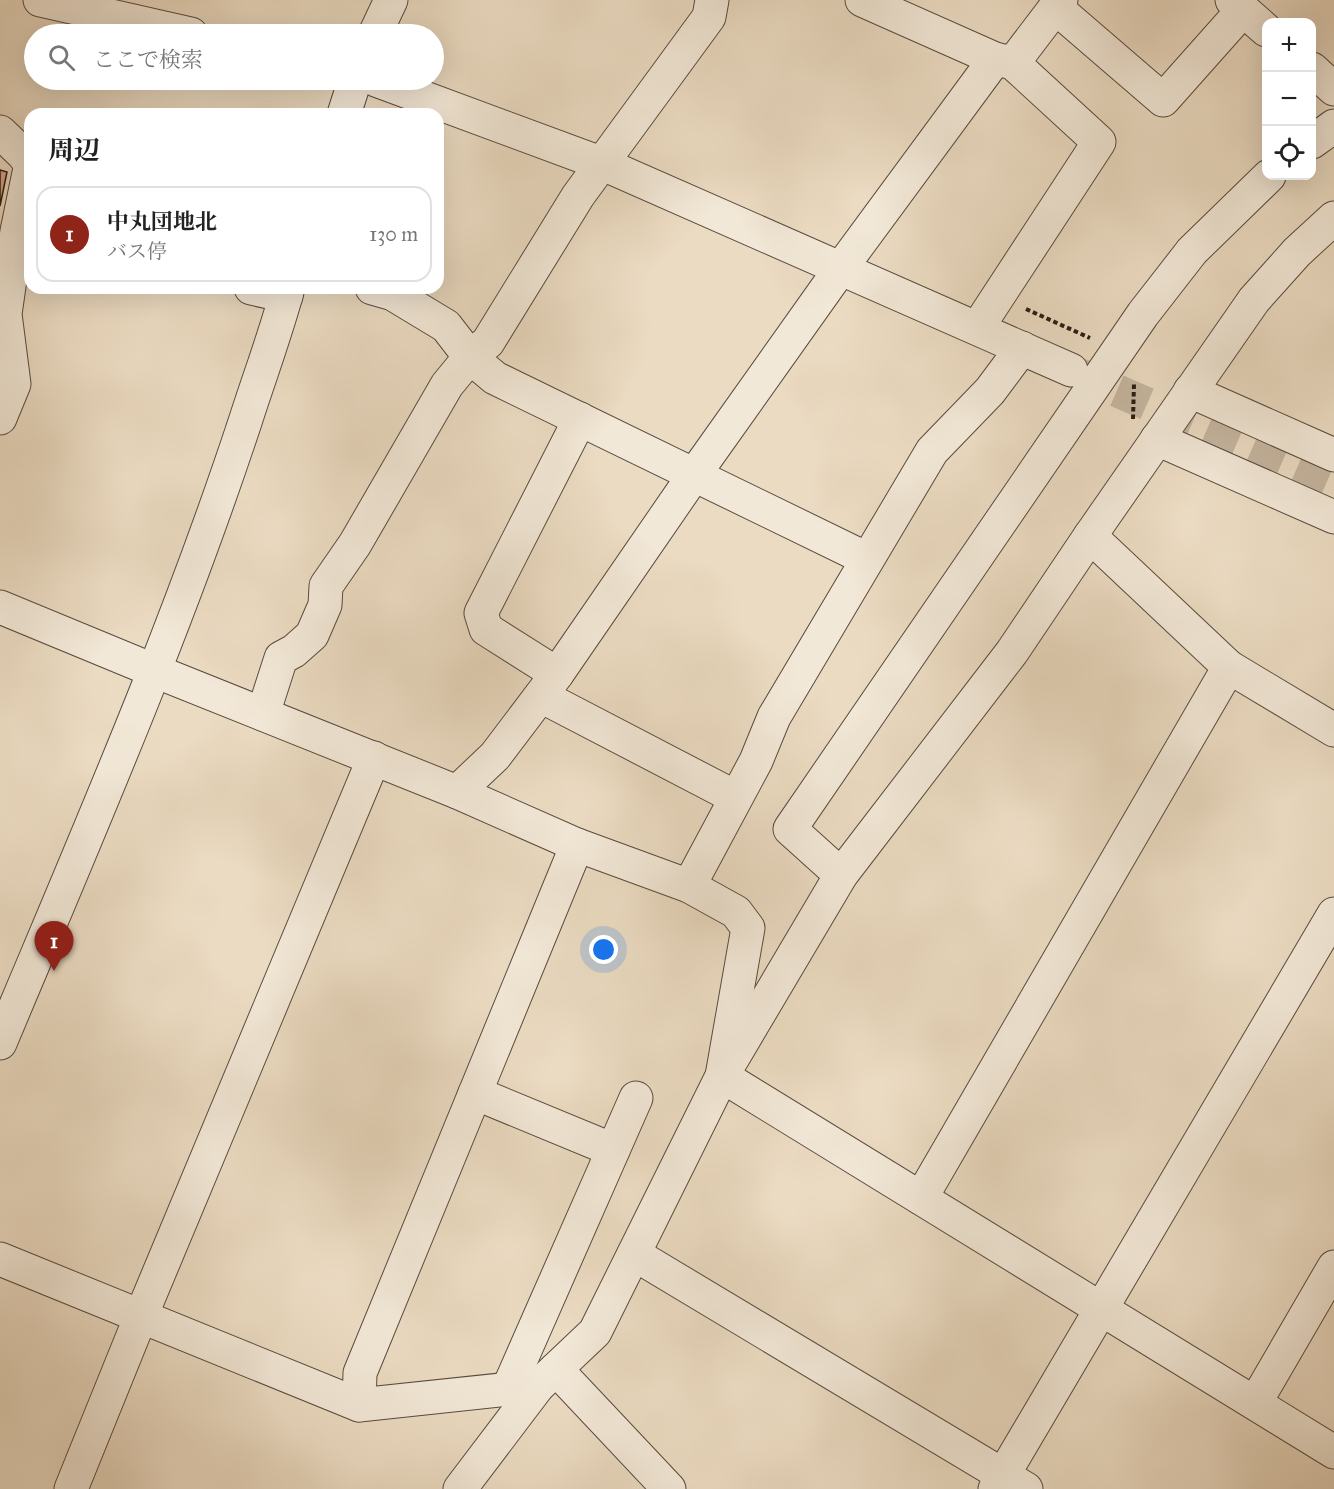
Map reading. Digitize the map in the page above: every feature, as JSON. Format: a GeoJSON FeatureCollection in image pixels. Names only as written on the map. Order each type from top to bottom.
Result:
{"type":"FeatureCollection","features":[{"type":"Feature","properties":{"kind":"street"},"geometry":{"type":"LineString","coordinates":[[40,0],[147,24]]}},
{"type":"Feature","properties":{"kind":"street"},"geometry":{"type":"LineString","coordinates":[[380,24],[391,0]]}},
{"type":"Feature","properties":{"kind":"street"},"geometry":{"type":"LineString","coordinates":[[263,714],[281,658],[294,651],[312,635],[325,605],[326,586],[355,544],[447,385],[470,357],[488,342],[578,196],[709,17],[712,0]]}},
{"type":"Feature","properties":{"kind":"street"},"geometry":{"type":"LineString","coordinates":[[862,0],[1004,61],[1099,142],[978,327]]}},
{"type":"Feature","properties":{"kind":"street"},"geometry":{"type":"LineString","coordinates":[[457,792],[495,756],[549,685],[841,268],[1004,61],[1058,4],[1163,100],[1247,14]]}},
{"type":"Feature","properties":{"kind":"street"},"geometry":{"type":"LineString","coordinates":[[1314,72],[1334,89]]}},
{"type":"Feature","properties":{"kind":"street"},"geometry":{"type":"LineString","coordinates":[[346,108],[352,90]]}},
{"type":"Feature","properties":{"kind":"street"},"geometry":{"type":"LineString","coordinates":[[403,90],[603,164],[978,327],[1071,370]]}},
{"type":"Feature","properties":{"kind":"street"},"geometry":{"type":"LineString","coordinates":[[1316,139],[1334,126]]}},
{"type":"Feature","properties":{"kind":"street"},"geometry":{"type":"LineString","coordinates":[[0,132],[24,156]]}},
{"type":"Feature","properties":{"kind":"street"},"geometry":{"type":"LineString","coordinates":[[842,875],[790,829],[1143,314],[1192,251],[1265,180]]}},
{"type":"Feature","properties":{"kind":"street"},"geometry":{"type":"LineString","coordinates":[[0,418],[14,384],[5,314],[16,231],[24,194]]}},
{"type":"Feature","properties":{"kind":"street"},"geometry":{"type":"LineString","coordinates":[[0,1259],[359,1405],[534,1381],[595,1332],[722,1076],[842,875],[1012,652],[1254,300],[1297,252],[1334,218]]}},
{"type":"Feature","properties":{"kind":"street"},"geometry":{"type":"LineString","coordinates":[[0,1043],[155,671],[191,578],[286,294]]}},
{"type":"Feature","properties":{"kind":"street"},"geometry":{"type":"LineString","coordinates":[[393,294],[446,327],[470,357],[495,378],[867,560]]}},
{"type":"Feature","properties":{"kind":"street"},"geometry":{"type":"LineString","coordinates":[[689,886],[756,761],[774,717],[932,451],[990,391],[1022,348]]}},
{"type":"Feature","properties":{"kind":"street"},"geometry":{"type":"LineString","coordinates":[[1190,391],[1334,454]]}},
{"type":"Feature","properties":{"kind":"street"},"geometry":{"type":"LineString","coordinates":[[580,419],[481,613],[486,629],[549,685],[735,797]]}},
{"type":"Feature","properties":{"kind":"street"},"geometry":{"type":"LineString","coordinates":[[1154,443],[1334,517]]}},
{"type":"Feature","properties":{"kind":"street"},"geometry":{"type":"LineString","coordinates":[[1090,536],[1229,667],[1334,730]]}},
{"type":"Feature","properties":{"kind":"street"},"geometry":{"type":"LineString","coordinates":[[0,606],[457,792],[577,845],[689,886],[736,912],[748,928],[722,1076]]}},
{"type":"Feature","properties":{"kind":"street"},"geometry":{"type":"LineString","coordinates":[[921,1198],[1229,667]]}},
{"type":"Feature","properties":{"kind":"street"},"geometry":{"type":"LineString","coordinates":[[71,1489],[374,758]]}},
{"type":"Feature","properties":{"kind":"street"},"geometry":{"type":"LineString","coordinates":[[359,1405],[360,1373],[577,845]]}},
{"type":"Feature","properties":{"kind":"street"},"geometry":{"type":"LineString","coordinates":[[633,1254],[1008,1485],[1103,1310],[1334,914]]}},
{"type":"Feature","properties":{"kind":"street"},"geometry":{"type":"LineString","coordinates":[[722,1076],[1334,1452]]}},
{"type":"Feature","properties":{"kind":"street"},"geometry":{"type":"LineString","coordinates":[[475,1093],[613,1150]]}},
{"type":"Feature","properties":{"kind":"street"},"geometry":{"type":"LineString","coordinates":[[460,1489],[534,1381],[613,1150],[636,1098]]}},
{"type":"Feature","properties":{"kind":"street"},"geometry":{"type":"LineString","coordinates":[[1255,1403],[1334,1267]]}},
{"type":"Feature","properties":{"kind":"street"},"geometry":{"type":"LineString","coordinates":[[534,1381],[669,1489]]}},
{"type":"Feature","properties":{"kind":"path"},"geometry":{"type":"LineString","coordinates":[[998,296],[1135,360],[1132,436],[1154,443]]}},
{"type":"Feature","properties":{"kind":"building"},"geometry":{"type":"Polygon","coordinates":[[[0,170],[7,172],[0,206],[0,170]]]}},
{"type":"Feature","properties":{"kind":"tunnel"},"geometry":{"type":"LineString","coordinates":[[1072,371],[1334,486]]}},
{"type":"Feature","properties":{"kind":"place","name":"中丸団地北"},"geometry":{"type":"Point","coordinates":[54,971]}}]}
